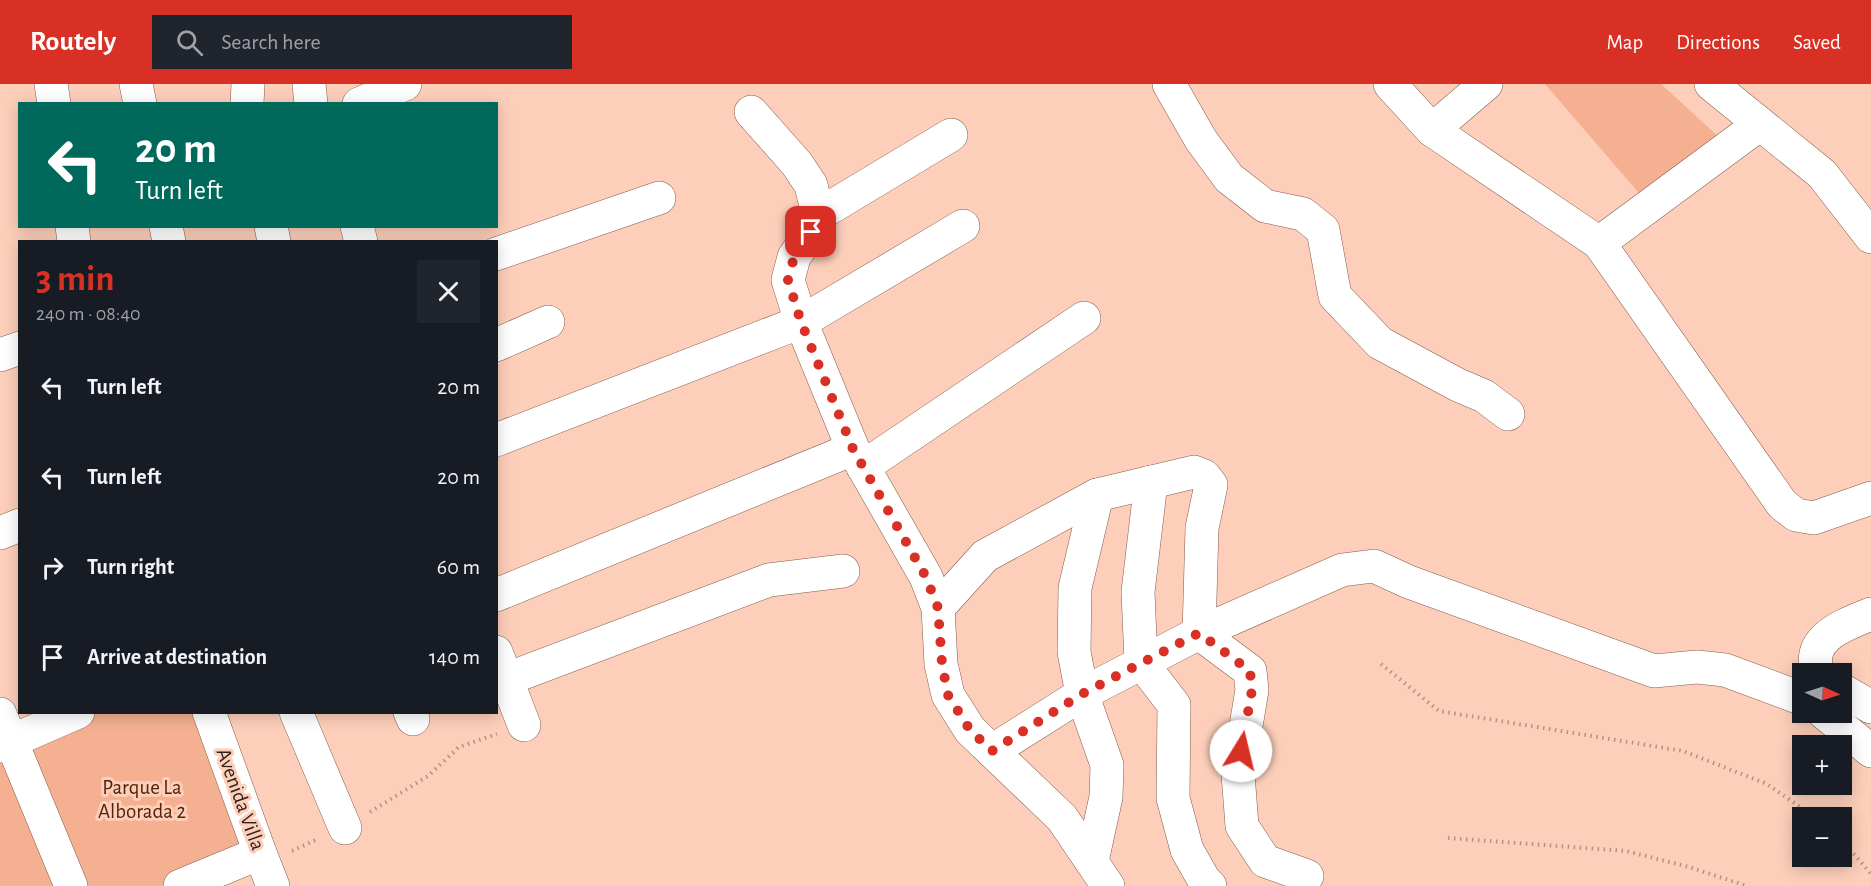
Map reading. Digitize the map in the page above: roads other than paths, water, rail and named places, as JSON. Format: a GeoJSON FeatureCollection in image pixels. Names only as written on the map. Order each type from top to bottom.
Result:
{"type":"FeatureCollection","features":[{"type":"Feature","properties":{"kind":"street"},"geometry":{"type":"LineString","coordinates":[[51,84],[54,102]]}},
{"type":"Feature","properties":{"kind":"street"},"geometry":{"type":"LineString","coordinates":[[136,84],[140,102]]}},
{"type":"Feature","properties":{"kind":"street"},"geometry":{"type":"LineString","coordinates":[[247,102],[248,84]]}},
{"type":"Feature","properties":{"kind":"street"},"geometry":{"type":"LineString","coordinates":[[309,84],[311,102]]}},
{"type":"Feature","properties":{"kind":"street"},"geometry":{"type":"LineString","coordinates":[[1169,84],[1201,140],[1229,178],[1265,206],[1303,214],[1323,230],[1335,296],[1380,343],[1458,385],[1484,396],[1508,414]]}},
{"type":"Feature","properties":{"kind":"street"},"geometry":{"type":"LineString","coordinates":[[1390,84],[1432,130],[1599,243],[1782,504],[1796,515],[1814,518],[1871,498]]}},
{"type":"Feature","properties":{"kind":"street"},"geometry":{"type":"LineString","coordinates":[[1432,130],[1486,84]]}},
{"type":"Feature","properties":{"kind":"street"},"geometry":{"type":"LineString","coordinates":[[1711,84],[1822,174],[1871,237]]}},
{"type":"Feature","properties":{"kind":"street"},"geometry":{"type":"LineString","coordinates":[[366,102],[401,92]]}},
{"type":"Feature","properties":{"kind":"street"},"geometry":{"type":"LineString","coordinates":[[751,112],[797,164],[811,185],[818,215],[811,232],[794,257],[788,280],[801,322],[858,458],[926,577],[938,608],[942,664],[948,695],[970,730],[1062,818],[1100,873]]}},
{"type":"Feature","properties":{"kind":"street"},"geometry":{"type":"LineString","coordinates":[[1599,243],[1760,124]]}},
{"type":"Feature","properties":{"kind":"street"},"geometry":{"type":"LineString","coordinates":[[818,215],[951,135]]}},
{"type":"Feature","properties":{"kind":"street"},"geometry":{"type":"LineString","coordinates":[[498,253],[659,198]]}},
{"type":"Feature","properties":{"kind":"street"},"geometry":{"type":"LineString","coordinates":[[498,439],[801,322],[963,226]]}},
{"type":"Feature","properties":{"kind":"street"},"geometry":{"type":"LineString","coordinates":[[498,594],[858,458],[1084,318]]}},
{"type":"Feature","properties":{"kind":"street"},"geometry":{"type":"LineString","coordinates":[[498,344],[548,321]]}},
{"type":"Feature","properties":{"kind":"street"},"geometry":{"type":"LineString","coordinates":[[0,355],[18,349]]}},
{"type":"Feature","properties":{"kind":"street"},"geometry":{"type":"LineString","coordinates":[[938,608],[985,556],[1097,495],[1194,472],[1204,476],[1211,485],[1202,528],[1199,633]]}},
{"type":"Feature","properties":{"kind":"street"},"geometry":{"type":"LineString","coordinates":[[1151,482],[1138,592],[1141,662],[1174,705],[1173,798],[1187,850],[1204,880],[1210,886]]}},
{"type":"Feature","properties":{"kind":"street"},"geometry":{"type":"LineString","coordinates":[[1097,495],[1075,588],[1074,652],[1082,694],[1107,765],[1100,873]]}},
{"type":"Feature","properties":{"kind":"street"},"geometry":{"type":"LineString","coordinates":[[0,532],[18,526]]}},
{"type":"Feature","properties":{"kind":"street"},"geometry":{"type":"LineString","coordinates":[[992,751],[1082,694],[1199,633],[1342,570],[1374,566],[1409,582],[1654,671],[1697,667],[1725,670],[1792,695]]}},
{"type":"Feature","properties":{"kind":"street"},"geometry":{"type":"LineString","coordinates":[[524,726],[502,666],[769,580],[843,570]]}},
{"type":"Feature","properties":{"kind":"street"},"geometry":{"type":"LineString","coordinates":[[1815,663],[1819,647],[1831,632],[1871,614]]}},
{"type":"Feature","properties":{"kind":"street"},"geometry":{"type":"LineString","coordinates":[[1199,633],[1250,671],[1252,690],[1238,774],[1242,826],[1265,861],[1307,876]]}},
{"type":"Feature","properties":{"kind":"street"},"geometry":{"type":"LineString","coordinates":[[1852,696],[1871,706]]}},
{"type":"Feature","properties":{"kind":"street"},"geometry":{"type":"LineString","coordinates":[[71,714],[4,734],[71,886]]}},
{"type":"Feature","properties":{"kind":"street","name":"Avenida Villa"},"geometry":{"type":"LineString","coordinates":[[210,714],[266,867]]}},
{"type":"Feature","properties":{"kind":"street"},"geometry":{"type":"LineString","coordinates":[[297,714],[345,828]]}},
{"type":"Feature","properties":{"kind":"street"},"geometry":{"type":"LineString","coordinates":[[1837,723],[1871,751]]}},
{"type":"Feature","properties":{"kind":"street"},"geometry":{"type":"LineString","coordinates":[[180,886],[266,867]]}},
{"type":"Feature","properties":{"kind":"park label","name":"Parque La Alborada 2"},"geometry":{"type":"Point","coordinates":[142,799]}}]}
